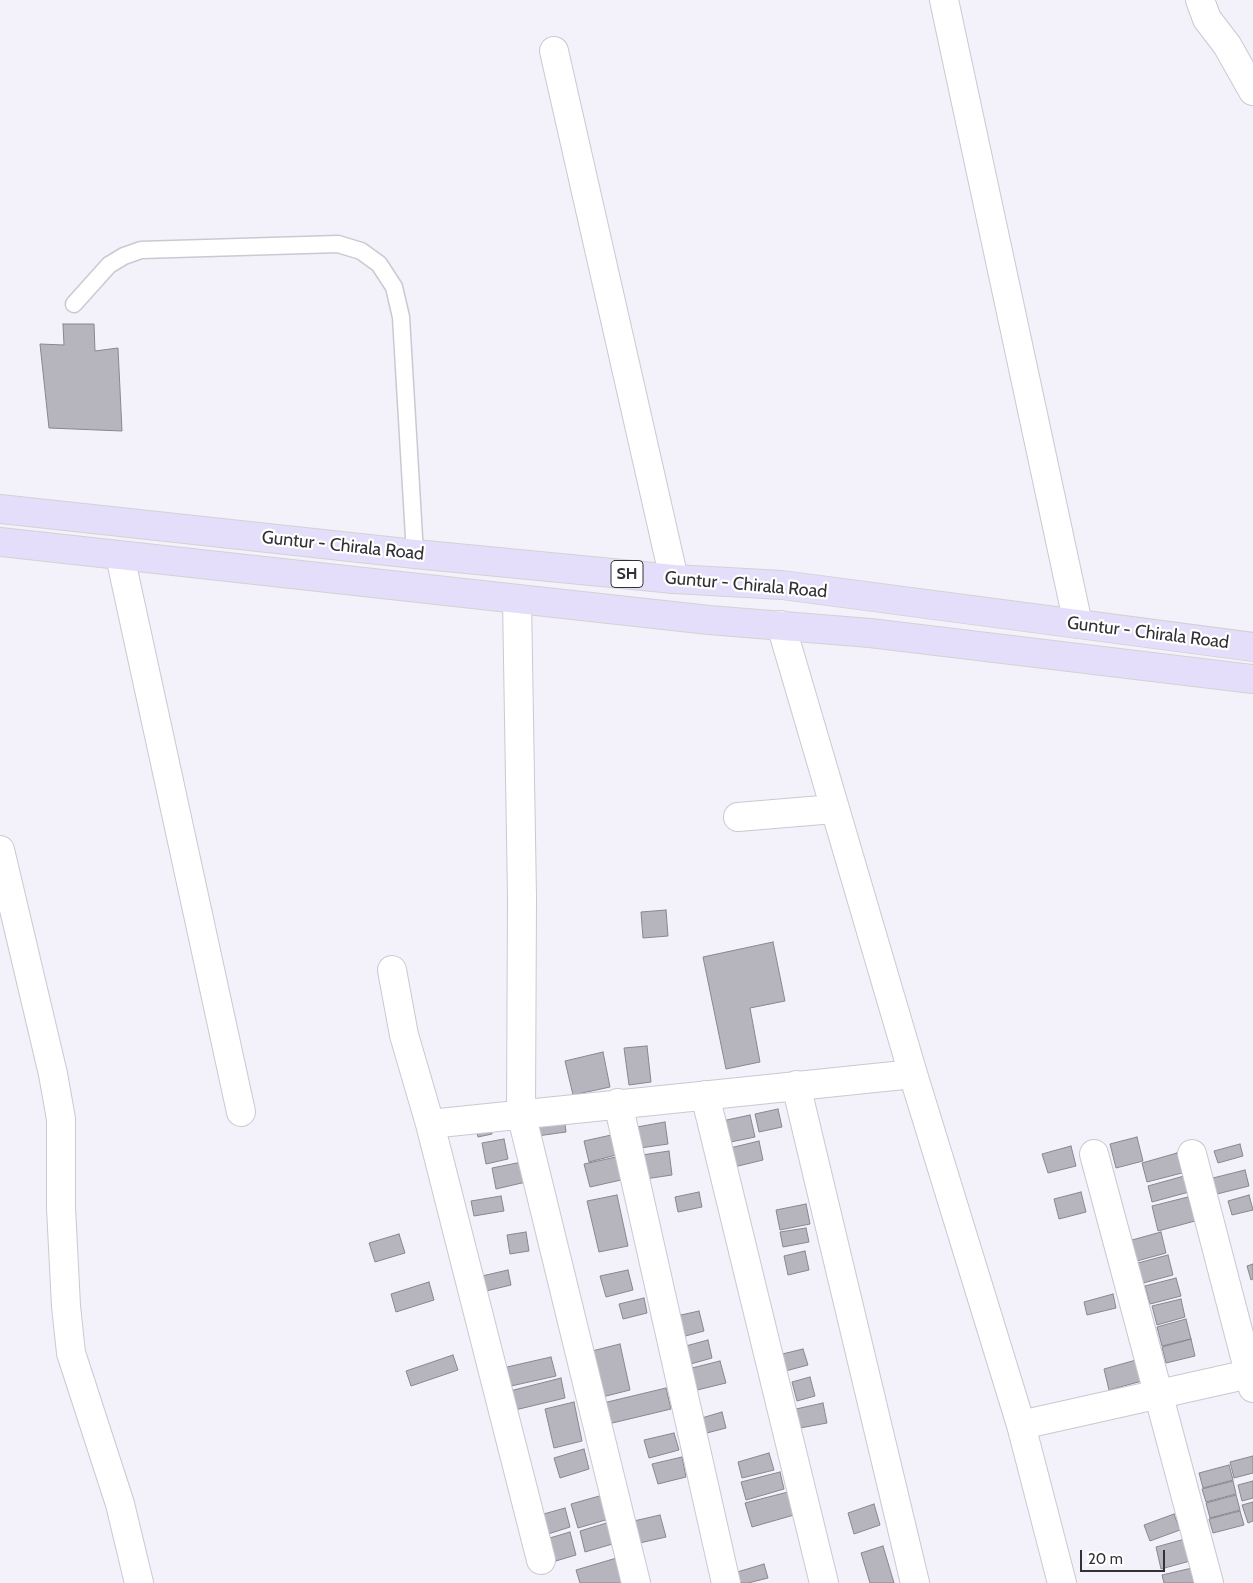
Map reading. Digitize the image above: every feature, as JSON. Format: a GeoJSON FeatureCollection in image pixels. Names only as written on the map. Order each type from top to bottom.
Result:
{"type":"FeatureCollection","features":[{"type":"Feature","properties":{"kind":"main road","name":"Guntur - Chirala Road"},"geometry":{"type":"LineString","coordinates":[[0,509],[415,554],[674,579],[782,586],[1253,646]]}},
{"type":"Feature","properties":{"kind":"main road","name":"Guntur - Chirala Road"},"geometry":{"type":"LineString","coordinates":[[0,542],[709,620],[880,634],[1253,679]]}},
{"type":"Feature","properties":{"kind":"street"},"geometry":{"type":"LineString","coordinates":[[944,0],[1078,624]]}},
{"type":"Feature","properties":{"kind":"street"},"geometry":{"type":"LineString","coordinates":[[1200,0],[1207,19],[1245,64],[1253,90]]}},
{"type":"Feature","properties":{"kind":"street"},"geometry":{"type":"LineString","coordinates":[[554,51],[674,579]]}},
{"type":"Feature","properties":{"kind":"street"},"geometry":{"type":"LineString","coordinates":[[120,556],[241,1112]]}},
{"type":"Feature","properties":{"kind":"street"},"geometry":{"type":"LineString","coordinates":[[517,599],[522,896],[520,1113],[636,1583]]}},
{"type":"Feature","properties":{"kind":"street"},"geometry":{"type":"LineString","coordinates":[[780,625],[913,1074],[1021,1425],[1062,1583]]}},
{"type":"Feature","properties":{"kind":"street"},"geometry":{"type":"LineString","coordinates":[[738,817],[834,809]]}},
{"type":"Feature","properties":{"kind":"street"},"geometry":{"type":"LineString","coordinates":[[0,850],[54,1074],[60,1119],[65,1287],[71,1353],[120,1504],[130,1539],[139,1583]]}},
{"type":"Feature","properties":{"kind":"street"},"geometry":{"type":"LineString","coordinates":[[392,970],[404,1035],[430,1124],[541,1560]]}},
{"type":"Feature","properties":{"kind":"street"},"geometry":{"type":"LineString","coordinates":[[430,1124],[520,1113],[913,1074]]}},
{"type":"Feature","properties":{"kind":"street"},"geometry":{"type":"LineString","coordinates":[[796,1085],[915,1583]]}},
{"type":"Feature","properties":{"kind":"street"},"geometry":{"type":"LineString","coordinates":[[705,1095],[824,1583]]}},
{"type":"Feature","properties":{"kind":"street"},"geometry":{"type":"LineString","coordinates":[[618,1103],[726,1583]]}},
{"type":"Feature","properties":{"kind":"street"},"geometry":{"type":"LineString","coordinates":[[1094,1154],[1209,1583]]}},
{"type":"Feature","properties":{"kind":"street"},"geometry":{"type":"LineString","coordinates":[[1021,1425],[1158,1394],[1251,1381],[1192,1154]]}},
{"type":"Feature","properties":{"kind":"lane"},"geometry":{"type":"LineString","coordinates":[[74,304],[109,266],[124,256],[140,250],[338,244],[361,251],[379,264],[394,287],[401,317],[415,554]]}},
{"type":"Feature","properties":{"kind":"building"},"geometry":{"type":"Polygon","coordinates":[[[63,324],[94,324],[95,351],[118,348],[122,431],[49,428],[40,344],[64,345],[63,324]]]}},
{"type":"Feature","properties":{"kind":"building"},"geometry":{"type":"Polygon","coordinates":[[[666,910],[668,936],[643,938],[641,912],[666,910]]]}},
{"type":"Feature","properties":{"kind":"building"},"geometry":{"type":"Polygon","coordinates":[[[773,942],[785,1001],[750,1008],[760,1062],[726,1069],[703,957],[773,942]]]}},
{"type":"Feature","properties":{"kind":"building"},"geometry":{"type":"Polygon","coordinates":[[[647,1046],[651,1082],[629,1085],[624,1048],[647,1046]]]}},
{"type":"Feature","properties":{"kind":"building"},"geometry":{"type":"Polygon","coordinates":[[[603,1052],[610,1087],[573,1095],[565,1061],[603,1052]]]}},
{"type":"Feature","properties":{"kind":"building"},"geometry":{"type":"Polygon","coordinates":[[[778,1109],[782,1127],[759,1132],[755,1114],[778,1109]]]}},
{"type":"Feature","properties":{"kind":"building"},"geometry":{"type":"Polygon","coordinates":[[[750,1115],[755,1137],[726,1143],[722,1121],[750,1115]]]}},
{"type":"Feature","properties":{"kind":"building"},"geometry":{"type":"Polygon","coordinates":[[[564,1116],[566,1132],[537,1136],[535,1121],[564,1116]]]}},
{"type":"Feature","properties":{"kind":"building"},"geometry":{"type":"Polygon","coordinates":[[[665,1122],[668,1144],[640,1148],[637,1127],[665,1122]]]}},
{"type":"Feature","properties":{"kind":"building"},"geometry":{"type":"Polygon","coordinates":[[[490,1123],[492,1134],[478,1137],[475,1126],[490,1123]]]}},
{"type":"Feature","properties":{"kind":"building"},"geometry":{"type":"Polygon","coordinates":[[[616,1134],[620,1154],[589,1162],[584,1141],[616,1134]]]}},
{"type":"Feature","properties":{"kind":"building"},"geometry":{"type":"Polygon","coordinates":[[[1137,1137],[1143,1161],[1116,1168],[1110,1144],[1137,1137]]]}},
{"type":"Feature","properties":{"kind":"building"},"geometry":{"type":"Polygon","coordinates":[[[504,1139],[508,1159],[486,1164],[482,1143],[504,1139]]]}},
{"type":"Feature","properties":{"kind":"building"},"geometry":{"type":"Polygon","coordinates":[[[759,1141],[763,1160],[734,1167],[730,1148],[759,1141]]]}},
{"type":"Feature","properties":{"kind":"building"},"geometry":{"type":"Polygon","coordinates":[[[1240,1144],[1243,1156],[1218,1163],[1214,1151],[1240,1144]]]}},
{"type":"Feature","properties":{"kind":"building"},"geometry":{"type":"Polygon","coordinates":[[[1071,1146],[1076,1166],[1048,1173],[1042,1154],[1071,1146]]]}},
{"type":"Feature","properties":{"kind":"building"},"geometry":{"type":"Polygon","coordinates":[[[669,1151],[672,1175],[645,1179],[642,1155],[669,1151]]]}},
{"type":"Feature","properties":{"kind":"building"},"geometry":{"type":"Polygon","coordinates":[[[1177,1153],[1182,1173],[1147,1182],[1142,1163],[1177,1153]]]}},
{"type":"Feature","properties":{"kind":"building"},"geometry":{"type":"Polygon","coordinates":[[[616,1157],[621,1180],[590,1187],[584,1164],[616,1157]]]}},
{"type":"Feature","properties":{"kind":"building"},"geometry":{"type":"Polygon","coordinates":[[[522,1162],[526,1182],[496,1189],[492,1168],[522,1162]]]}},
{"type":"Feature","properties":{"kind":"building"},"geometry":{"type":"Polygon","coordinates":[[[1245,1170],[1249,1186],[1213,1195],[1209,1179],[1245,1170]]]}},
{"type":"Feature","properties":{"kind":"building"},"geometry":{"type":"Polygon","coordinates":[[[1184,1176],[1189,1192],[1152,1202],[1148,1186],[1184,1176]]]}},
{"type":"Feature","properties":{"kind":"building"},"geometry":{"type":"Polygon","coordinates":[[[699,1192],[702,1207],[678,1212],[675,1197],[699,1192]]]}},
{"type":"Feature","properties":{"kind":"building"},"geometry":{"type":"Polygon","coordinates":[[[1081,1192],[1086,1212],[1059,1219],[1054,1199],[1081,1192]]]}},
{"type":"Feature","properties":{"kind":"building"},"geometry":{"type":"Polygon","coordinates":[[[617,1195],[628,1246],[599,1252],[587,1201],[617,1195]]]}},
{"type":"Feature","properties":{"kind":"building"},"geometry":{"type":"Polygon","coordinates":[[[1249,1195],[1253,1210],[1232,1215],[1228,1201],[1249,1195]]]}},
{"type":"Feature","properties":{"kind":"building"},"geometry":{"type":"Polygon","coordinates":[[[501,1196],[504,1211],[474,1216],[471,1201],[501,1196]]]}},
{"type":"Feature","properties":{"kind":"building"},"geometry":{"type":"Polygon","coordinates":[[[1188,1197],[1195,1221],[1158,1231],[1152,1206],[1188,1197]]]}},
{"type":"Feature","properties":{"kind":"building"},"geometry":{"type":"Polygon","coordinates":[[[806,1204],[810,1224],[780,1230],[776,1210],[806,1204]]]}},
{"type":"Feature","properties":{"kind":"building"},"geometry":{"type":"Polygon","coordinates":[[[806,1228],[809,1242],[783,1247],[780,1232],[806,1228]]]}},
{"type":"Feature","properties":{"kind":"building"},"geometry":{"type":"Polygon","coordinates":[[[526,1232],[529,1251],[510,1254],[507,1235],[526,1232]]]}},
{"type":"Feature","properties":{"kind":"building"},"geometry":{"type":"Polygon","coordinates":[[[1161,1232],[1166,1253],[1137,1261],[1132,1240],[1161,1232]]]}},
{"type":"Feature","properties":{"kind":"building"},"geometry":{"type":"Polygon","coordinates":[[[399,1234],[405,1253],[375,1262],[369,1243],[399,1234]]]}},
{"type":"Feature","properties":{"kind":"building"},"geometry":{"type":"Polygon","coordinates":[[[805,1251],[809,1270],[788,1275],[784,1256],[805,1251]]]}},
{"type":"Feature","properties":{"kind":"building"},"geometry":{"type":"Polygon","coordinates":[[[1168,1255],[1173,1275],[1143,1283],[1138,1263],[1168,1255]]]}},
{"type":"Feature","properties":{"kind":"building"},"geometry":{"type":"Polygon","coordinates":[[[1253,1264],[1253,1279],[1251,1280],[1247,1266],[1253,1264]]]}},
{"type":"Feature","properties":{"kind":"building"},"geometry":{"type":"Polygon","coordinates":[[[508,1270],[511,1285],[486,1291],[482,1276],[508,1270]]]}},
{"type":"Feature","properties":{"kind":"building"},"geometry":{"type":"Polygon","coordinates":[[[628,1270],[633,1290],[606,1297],[600,1276],[628,1270]]]}},
{"type":"Feature","properties":{"kind":"building"},"geometry":{"type":"Polygon","coordinates":[[[1176,1278],[1181,1296],[1150,1304],[1145,1286],[1176,1278]]]}},
{"type":"Feature","properties":{"kind":"building"},"geometry":{"type":"Polygon","coordinates":[[[429,1282],[434,1300],[396,1312],[391,1294],[429,1282]]]}},
{"type":"Feature","properties":{"kind":"building"},"geometry":{"type":"Polygon","coordinates":[[[1113,1294],[1116,1308],[1087,1315],[1084,1302],[1113,1294]]]}},
{"type":"Feature","properties":{"kind":"building"},"geometry":{"type":"Polygon","coordinates":[[[644,1298],[647,1313],[623,1319],[619,1304],[644,1298]]]}},
{"type":"Feature","properties":{"kind":"building"},"geometry":{"type":"Polygon","coordinates":[[[1181,1299],[1185,1317],[1157,1325],[1152,1306],[1181,1299]]]}},
{"type":"Feature","properties":{"kind":"building"},"geometry":{"type":"Polygon","coordinates":[[[699,1311],[704,1331],[678,1338],[672,1317],[699,1311]]]}},
{"type":"Feature","properties":{"kind":"building"},"geometry":{"type":"Polygon","coordinates":[[[1186,1319],[1191,1339],[1162,1346],[1157,1327],[1186,1319]]]}},
{"type":"Feature","properties":{"kind":"building"},"geometry":{"type":"Polygon","coordinates":[[[1191,1339],[1195,1356],[1166,1363],[1162,1347],[1191,1339]]]}},
{"type":"Feature","properties":{"kind":"building"},"geometry":{"type":"Polygon","coordinates":[[[708,1340],[712,1358],[687,1365],[682,1347],[708,1340]]]}},
{"type":"Feature","properties":{"kind":"building"},"geometry":{"type":"Polygon","coordinates":[[[620,1344],[630,1390],[598,1398],[588,1352],[620,1344]]]}},
{"type":"Feature","properties":{"kind":"building"},"geometry":{"type":"Polygon","coordinates":[[[803,1349],[808,1365],[778,1373],[774,1356],[803,1349]]]}},
{"type":"Feature","properties":{"kind":"building"},"geometry":{"type":"Polygon","coordinates":[[[453,1355],[458,1370],[411,1386],[406,1371],[453,1355]]]}},
{"type":"Feature","properties":{"kind":"building"},"geometry":{"type":"Polygon","coordinates":[[[551,1357],[556,1376],[511,1386],[507,1367],[551,1357]]]}},
{"type":"Feature","properties":{"kind":"building"},"geometry":{"type":"Polygon","coordinates":[[[1136,1360],[1142,1381],[1109,1390],[1104,1369],[1136,1360]]]}},
{"type":"Feature","properties":{"kind":"building"},"geometry":{"type":"Polygon","coordinates":[[[720,1361],[726,1383],[689,1392],[684,1370],[720,1361]]]}},
{"type":"Feature","properties":{"kind":"building"},"geometry":{"type":"Polygon","coordinates":[[[810,1377],[815,1396],[797,1401],[792,1382],[810,1377]]]}},
{"type":"Feature","properties":{"kind":"building"},"geometry":{"type":"Polygon","coordinates":[[[561,1378],[565,1398],[515,1410],[510,1391],[561,1378]]]}},
{"type":"Feature","properties":{"kind":"building"},"geometry":{"type":"Polygon","coordinates":[[[666,1388],[671,1409],[604,1425],[599,1404],[666,1388]]]}},
{"type":"Feature","properties":{"kind":"building"},"geometry":{"type":"Polygon","coordinates":[[[574,1402],[582,1441],[554,1448],[545,1409],[574,1402]]]}},
{"type":"Feature","properties":{"kind":"building"},"geometry":{"type":"Polygon","coordinates":[[[823,1403],[827,1423],[800,1428],[796,1409],[823,1403]]]}},
{"type":"Feature","properties":{"kind":"building"},"geometry":{"type":"Polygon","coordinates":[[[722,1412],[726,1428],[699,1435],[695,1420],[722,1412]]]}},
{"type":"Feature","properties":{"kind":"building"},"geometry":{"type":"Polygon","coordinates":[[[674,1433],[679,1450],[649,1458],[644,1440],[674,1433]]]}},
{"type":"Feature","properties":{"kind":"building"},"geometry":{"type":"Polygon","coordinates":[[[584,1449],[589,1469],[560,1478],[554,1458],[584,1449]]]}},
{"type":"Feature","properties":{"kind":"building"},"geometry":{"type":"Polygon","coordinates":[[[769,1453],[774,1470],[742,1478],[738,1462],[769,1453]]]}},
{"type":"Feature","properties":{"kind":"building"},"geometry":{"type":"Polygon","coordinates":[[[1253,1456],[1253,1473],[1234,1478],[1230,1462],[1253,1456]]]}},
{"type":"Feature","properties":{"kind":"building"},"geometry":{"type":"Polygon","coordinates":[[[682,1457],[686,1477],[658,1484],[652,1464],[682,1457]]]}},
{"type":"Feature","properties":{"kind":"building"},"geometry":{"type":"Polygon","coordinates":[[[1229,1465],[1233,1480],[1203,1488],[1199,1473],[1229,1465]]]}},
{"type":"Feature","properties":{"kind":"building"},"geometry":{"type":"Polygon","coordinates":[[[780,1472],[784,1489],[746,1500],[741,1482],[780,1472]]]}},
{"type":"Feature","properties":{"kind":"building"},"geometry":{"type":"Polygon","coordinates":[[[1233,1481],[1236,1494],[1206,1502],[1202,1489],[1233,1481]]]}},
{"type":"Feature","properties":{"kind":"building"},"geometry":{"type":"Polygon","coordinates":[[[1253,1481],[1253,1498],[1242,1501],[1238,1485],[1253,1481]]]}},
{"type":"Feature","properties":{"kind":"building"},"geometry":{"type":"Polygon","coordinates":[[[788,1492],[794,1515],[752,1527],[745,1503],[788,1492]]]}},
{"type":"Feature","properties":{"kind":"building"},"geometry":{"type":"Polygon","coordinates":[[[603,1495],[609,1519],[578,1528],[571,1504],[603,1495]]]}},
{"type":"Feature","properties":{"kind":"building"},"geometry":{"type":"Polygon","coordinates":[[[1236,1495],[1240,1510],[1210,1518],[1206,1503],[1236,1495]]]}},
{"type":"Feature","properties":{"kind":"building"},"geometry":{"type":"Polygon","coordinates":[[[1253,1502],[1253,1521],[1248,1523],[1242,1505],[1253,1502]]]}},
{"type":"Feature","properties":{"kind":"building"},"geometry":{"type":"Polygon","coordinates":[[[874,1504],[880,1525],[854,1534],[848,1513],[874,1504]]]}},
{"type":"Feature","properties":{"kind":"building"},"geometry":{"type":"Polygon","coordinates":[[[565,1508],[570,1527],[545,1535],[540,1515],[565,1508]]]}},
{"type":"Feature","properties":{"kind":"building"},"geometry":{"type":"Polygon","coordinates":[[[1240,1511],[1244,1525],[1213,1533],[1209,1519],[1240,1511]]]}},
{"type":"Feature","properties":{"kind":"building"},"geometry":{"type":"Polygon","coordinates":[[[1174,1514],[1180,1530],[1150,1541],[1144,1525],[1174,1514]]]}},
{"type":"Feature","properties":{"kind":"building"},"geometry":{"type":"Polygon","coordinates":[[[660,1515],[666,1537],[631,1545],[625,1523],[660,1515]]]}},
{"type":"Feature","properties":{"kind":"building"},"geometry":{"type":"Polygon","coordinates":[[[610,1522],[616,1543],[585,1552],[580,1531],[610,1522]]]}},
{"type":"Feature","properties":{"kind":"building"},"geometry":{"type":"Polygon","coordinates":[[[570,1532],[576,1555],[549,1563],[543,1540],[570,1532]]]}},
{"type":"Feature","properties":{"kind":"building"},"geometry":{"type":"Polygon","coordinates":[[[1185,1539],[1190,1561],[1161,1569],[1156,1547],[1185,1539]]]}},
{"type":"Feature","properties":{"kind":"building"},"geometry":{"type":"Polygon","coordinates":[[[883,1546],[894,1583],[870,1583],[861,1553],[883,1546]]]}},
{"type":"Feature","properties":{"kind":"building"},"geometry":{"type":"Polygon","coordinates":[[[620,1557],[627,1583],[580,1583],[576,1570],[620,1557]]]}},
{"type":"Feature","properties":{"kind":"building"},"geometry":{"type":"Polygon","coordinates":[[[764,1564],[768,1578],[748,1583],[737,1583],[734,1573],[764,1564]]]}},
{"type":"Feature","properties":{"kind":"building"},"geometry":{"type":"Polygon","coordinates":[[[1192,1568],[1196,1583],[1164,1583],[1162,1575],[1192,1568]]]}}]}
